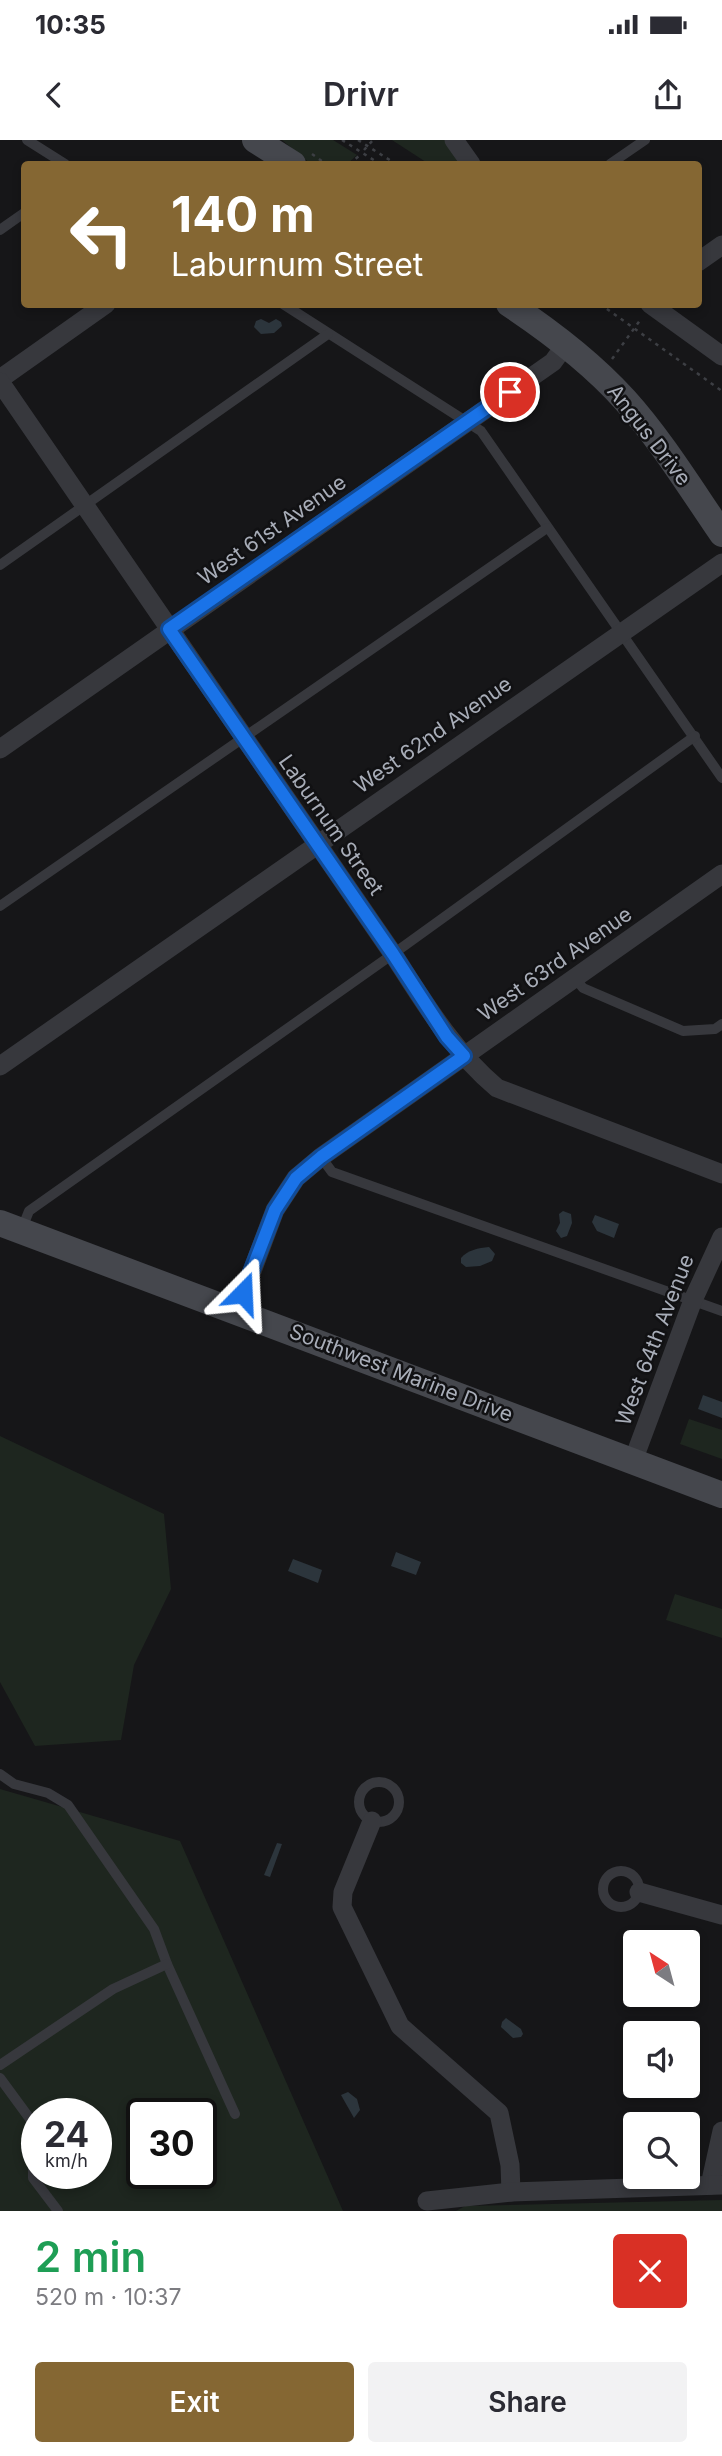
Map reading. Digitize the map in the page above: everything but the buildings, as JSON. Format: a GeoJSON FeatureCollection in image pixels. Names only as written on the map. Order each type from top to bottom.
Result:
{"type":"FeatureCollection","features":[{"type":"Feature","properties":{"kind":"main road"},"geometry":{"type":"LineString","coordinates":[[255,140],[288,161]]}},
{"type":"Feature","properties":{"kind":"main road","name":"Angus Drive"},"geometry":{"type":"LineString","coordinates":[[515,308],[566,344],[601,375],[647,427],[722,534]]}},
{"type":"Feature","properties":{"kind":"main road","name":"Southwest Marine Drive"},"geometry":{"type":"LineString","coordinates":[[10,1227],[722,1495]]}},
{"type":"Feature","properties":{"kind":"street"},"geometry":{"type":"LineString","coordinates":[[454,140],[469,161]]}},
{"type":"Feature","properties":{"kind":"street"},"geometry":{"type":"LineString","coordinates":[[702,259],[722,246]]}},
{"type":"Feature","properties":{"kind":"street"},"geometry":{"type":"LineString","coordinates":[[0,381],[100,308]]}},
{"type":"Feature","properties":{"kind":"street"},"geometry":{"type":"LineString","coordinates":[[656,308],[722,356]]}},
{"type":"Feature","properties":{"kind":"street","name":"West 61st Avenue"},"geometry":{"type":"LineString","coordinates":[[0,749],[553,362],[566,344]]}},
{"type":"Feature","properties":{"kind":"street","name":"Laburnum Street"},"geometry":{"type":"LineString","coordinates":[[0,381],[393,954],[447,1037],[464,1056],[497,1088],[722,1174]]}},
{"type":"Feature","properties":{"kind":"street","name":"West 62nd Avenue"},"geometry":{"type":"LineString","coordinates":[[0,1066],[722,563]]}},
{"type":"Feature","properties":{"kind":"street","name":"West 63rd Avenue"},"geometry":{"type":"LineString","coordinates":[[237,1311],[275,1210],[296,1178],[321,1157],[722,874]]}},
{"type":"Feature","properties":{"kind":"street","name":"West 64th Avenue"},"geometry":{"type":"LineString","coordinates":[[633,1461],[693,1300],[722,1237]]}},
{"type":"Feature","properties":{"kind":"street"},"geometry":{"type":"LineString","coordinates":[[373,1821],[343,1892],[342,1907],[400,2026],[499,2113],[510,2165],[511,2192]]}},
{"type":"Feature","properties":{"kind":"street"},"geometry":{"type":"LineString","coordinates":[[639,1892],[722,1915]]}},
{"type":"Feature","properties":{"kind":"street"},"geometry":{"type":"LineString","coordinates":[[427,2201],[511,2192],[716,2185],[722,2132]]}},
{"type":"Feature","properties":{"kind":"lane"},"geometry":{"type":"LineString","coordinates":[[27,140],[60,161]]}},
{"type":"Feature","properties":{"kind":"lane"},"geometry":{"type":"LineString","coordinates":[[614,161],[645,140]]}},
{"type":"Feature","properties":{"kind":"lane"},"geometry":{"type":"LineString","coordinates":[[0,230],[21,215]]}},
{"type":"Feature","properties":{"kind":"lane"},"geometry":{"type":"LineString","coordinates":[[289,308],[481,431],[722,778]]}},
{"type":"Feature","properties":{"kind":"lane"},"geometry":{"type":"LineString","coordinates":[[0,565],[328,334]]}},
{"type":"Feature","properties":{"kind":"lane"},"geometry":{"type":"LineString","coordinates":[[0,906],[547,527]]}},
{"type":"Feature","properties":{"kind":"lane"},"geometry":{"type":"LineString","coordinates":[[10,1227],[695,736]]}},
{"type":"Feature","properties":{"kind":"lane"},"geometry":{"type":"LineString","coordinates":[[575,978],[583,988],[683,1031],[715,1029],[722,1024]]}},
{"type":"Feature","properties":{"kind":"lane"},"geometry":{"type":"LineString","coordinates":[[321,1157],[332,1172],[722,1311]]}},
{"type":"Feature","properties":{"kind":"lane"},"geometry":{"type":"LineString","coordinates":[[0,1774],[14,1784],[48,1793],[68,1805],[154,1928],[167,1964],[235,2115]]}},
{"type":"Feature","properties":{"kind":"lane"},"geometry":{"type":"LineString","coordinates":[[383,1782],[394,1788],[400,1801],[399,1807],[386,1821],[373,1821],[366,1818],[359,1807],[360,1793],[370,1784],[383,1782]]}},
{"type":"Feature","properties":{"kind":"lane"},"geometry":{"type":"LineString","coordinates":[[0,2065],[113,1989],[167,1964]]}},
{"type":"Feature","properties":{"kind":"lane"},"geometry":{"type":"LineString","coordinates":[[0,2078],[33,2123],[33,2178],[58,2211]]}},
{"type":"Feature","properties":{"kind":"path"},"geometry":{"type":"LineString","coordinates":[[342,140],[375,161]]}},
{"type":"Feature","properties":{"kind":"path"},"geometry":{"type":"LineString","coordinates":[[358,140],[365,148],[390,161]]}},
{"type":"Feature","properties":{"kind":"path"},"geometry":{"type":"LineString","coordinates":[[365,148],[373,140]]}},
{"type":"Feature","properties":{"kind":"path"},"geometry":{"type":"LineString","coordinates":[[353,161],[359,156]]}},
{"type":"Feature","properties":{"kind":"path"},"geometry":{"type":"LineString","coordinates":[[606,308],[722,391]]}},
{"type":"Feature","properties":{"kind":"path"},"geometry":{"type":"LineString","coordinates":[[601,375],[648,308]]}},
{"type":"Feature","properties":{"kind":"shaded area"},"geometry":{"type":"Polygon","coordinates":[[[282,140],[333,140],[357,155],[350,161],[307,161],[282,140]]]}},
{"type":"Feature","properties":{"kind":"shaded area"},"geometry":{"type":"Polygon","coordinates":[[[392,140],[445,140],[461,161],[424,161],[392,140]]]}},
{"type":"Feature","properties":{"kind":"shaded area"},"geometry":{"type":"Polygon","coordinates":[[[261,319],[269,323],[276,319],[282,326],[274,333],[261,334],[254,327],[256,321],[261,319]]]}},
{"type":"Feature","properties":{"kind":"shaded area"},"geometry":{"type":"Polygon","coordinates":[[[563,1211],[571,1214],[572,1223],[567,1236],[561,1238],[556,1231],[560,1223],[559,1214],[563,1211]]]}},
{"type":"Feature","properties":{"kind":"shaded area"},"geometry":{"type":"Polygon","coordinates":[[[595,1215],[619,1224],[614,1238],[597,1231],[592,1222],[595,1215]]]}},
{"type":"Feature","properties":{"kind":"shaded area"},"geometry":{"type":"Polygon","coordinates":[[[489,1247],[495,1254],[492,1261],[480,1266],[466,1267],[461,1263],[461,1258],[467,1253],[489,1247]]]}},
{"type":"Feature","properties":{"kind":"shaded area"},"geometry":{"type":"Polygon","coordinates":[[[703,1395],[722,1402],[722,1418],[698,1409],[703,1395]]]}},
{"type":"Feature","properties":{"kind":"shaded area"},"geometry":{"type":"Polygon","coordinates":[[[689,1419],[722,1430],[722,1459],[680,1444],[689,1419]]]}},
{"type":"Feature","properties":{"kind":"shaded area"},"geometry":{"type":"Polygon","coordinates":[[[0,1436],[164,1514],[171,1589],[134,1665],[121,1740],[35,1746],[0,1682],[0,1436]]]}},
{"type":"Feature","properties":{"kind":"shaded area"},"geometry":{"type":"Polygon","coordinates":[[[396,1552],[421,1562],[416,1575],[391,1566],[396,1552]]]}},
{"type":"Feature","properties":{"kind":"shaded area"},"geometry":{"type":"Polygon","coordinates":[[[293,1559],[322,1570],[318,1583],[288,1571],[293,1559]]]}},
{"type":"Feature","properties":{"kind":"shaded area"},"geometry":{"type":"Polygon","coordinates":[[[675,1594],[722,1609],[722,1638],[666,1620],[675,1594]]]}},
{"type":"Feature","properties":{"kind":"shaded area"},"geometry":{"type":"Polygon","coordinates":[[[0,1789],[180,1841],[343,2211],[0,2211],[0,1789]]]}},
{"type":"Feature","properties":{"kind":"shaded area"},"geometry":{"type":"Polygon","coordinates":[[[277,1843],[282,1844],[270,1877],[264,1875],[277,1843]]]}},
{"type":"Feature","properties":{"kind":"shaded area"},"geometry":{"type":"Polygon","coordinates":[[[506,2018],[521,2029],[521,2037],[513,2038],[501,2027],[506,2018]]]}},
{"type":"Feature","properties":{"kind":"shaded area"},"geometry":{"type":"Polygon","coordinates":[[[348,2092],[357,2099],[360,2110],[354,2118],[341,2095],[348,2092]]]}},
{"type":"Feature","properties":{"kind":"shaded area"},"geometry":{"type":"Polygon","coordinates":[[[722,2200],[722,2211],[456,2211],[465,2206],[722,2200]]]}},
{"type":"Feature","properties":{"kind":"route"},"geometry":{"type":"LineString","coordinates":[[243,1293],[275,1210],[296,1178],[321,1157],[464,1056],[447,1037],[393,954],[169,629],[510,392]]}}]}
